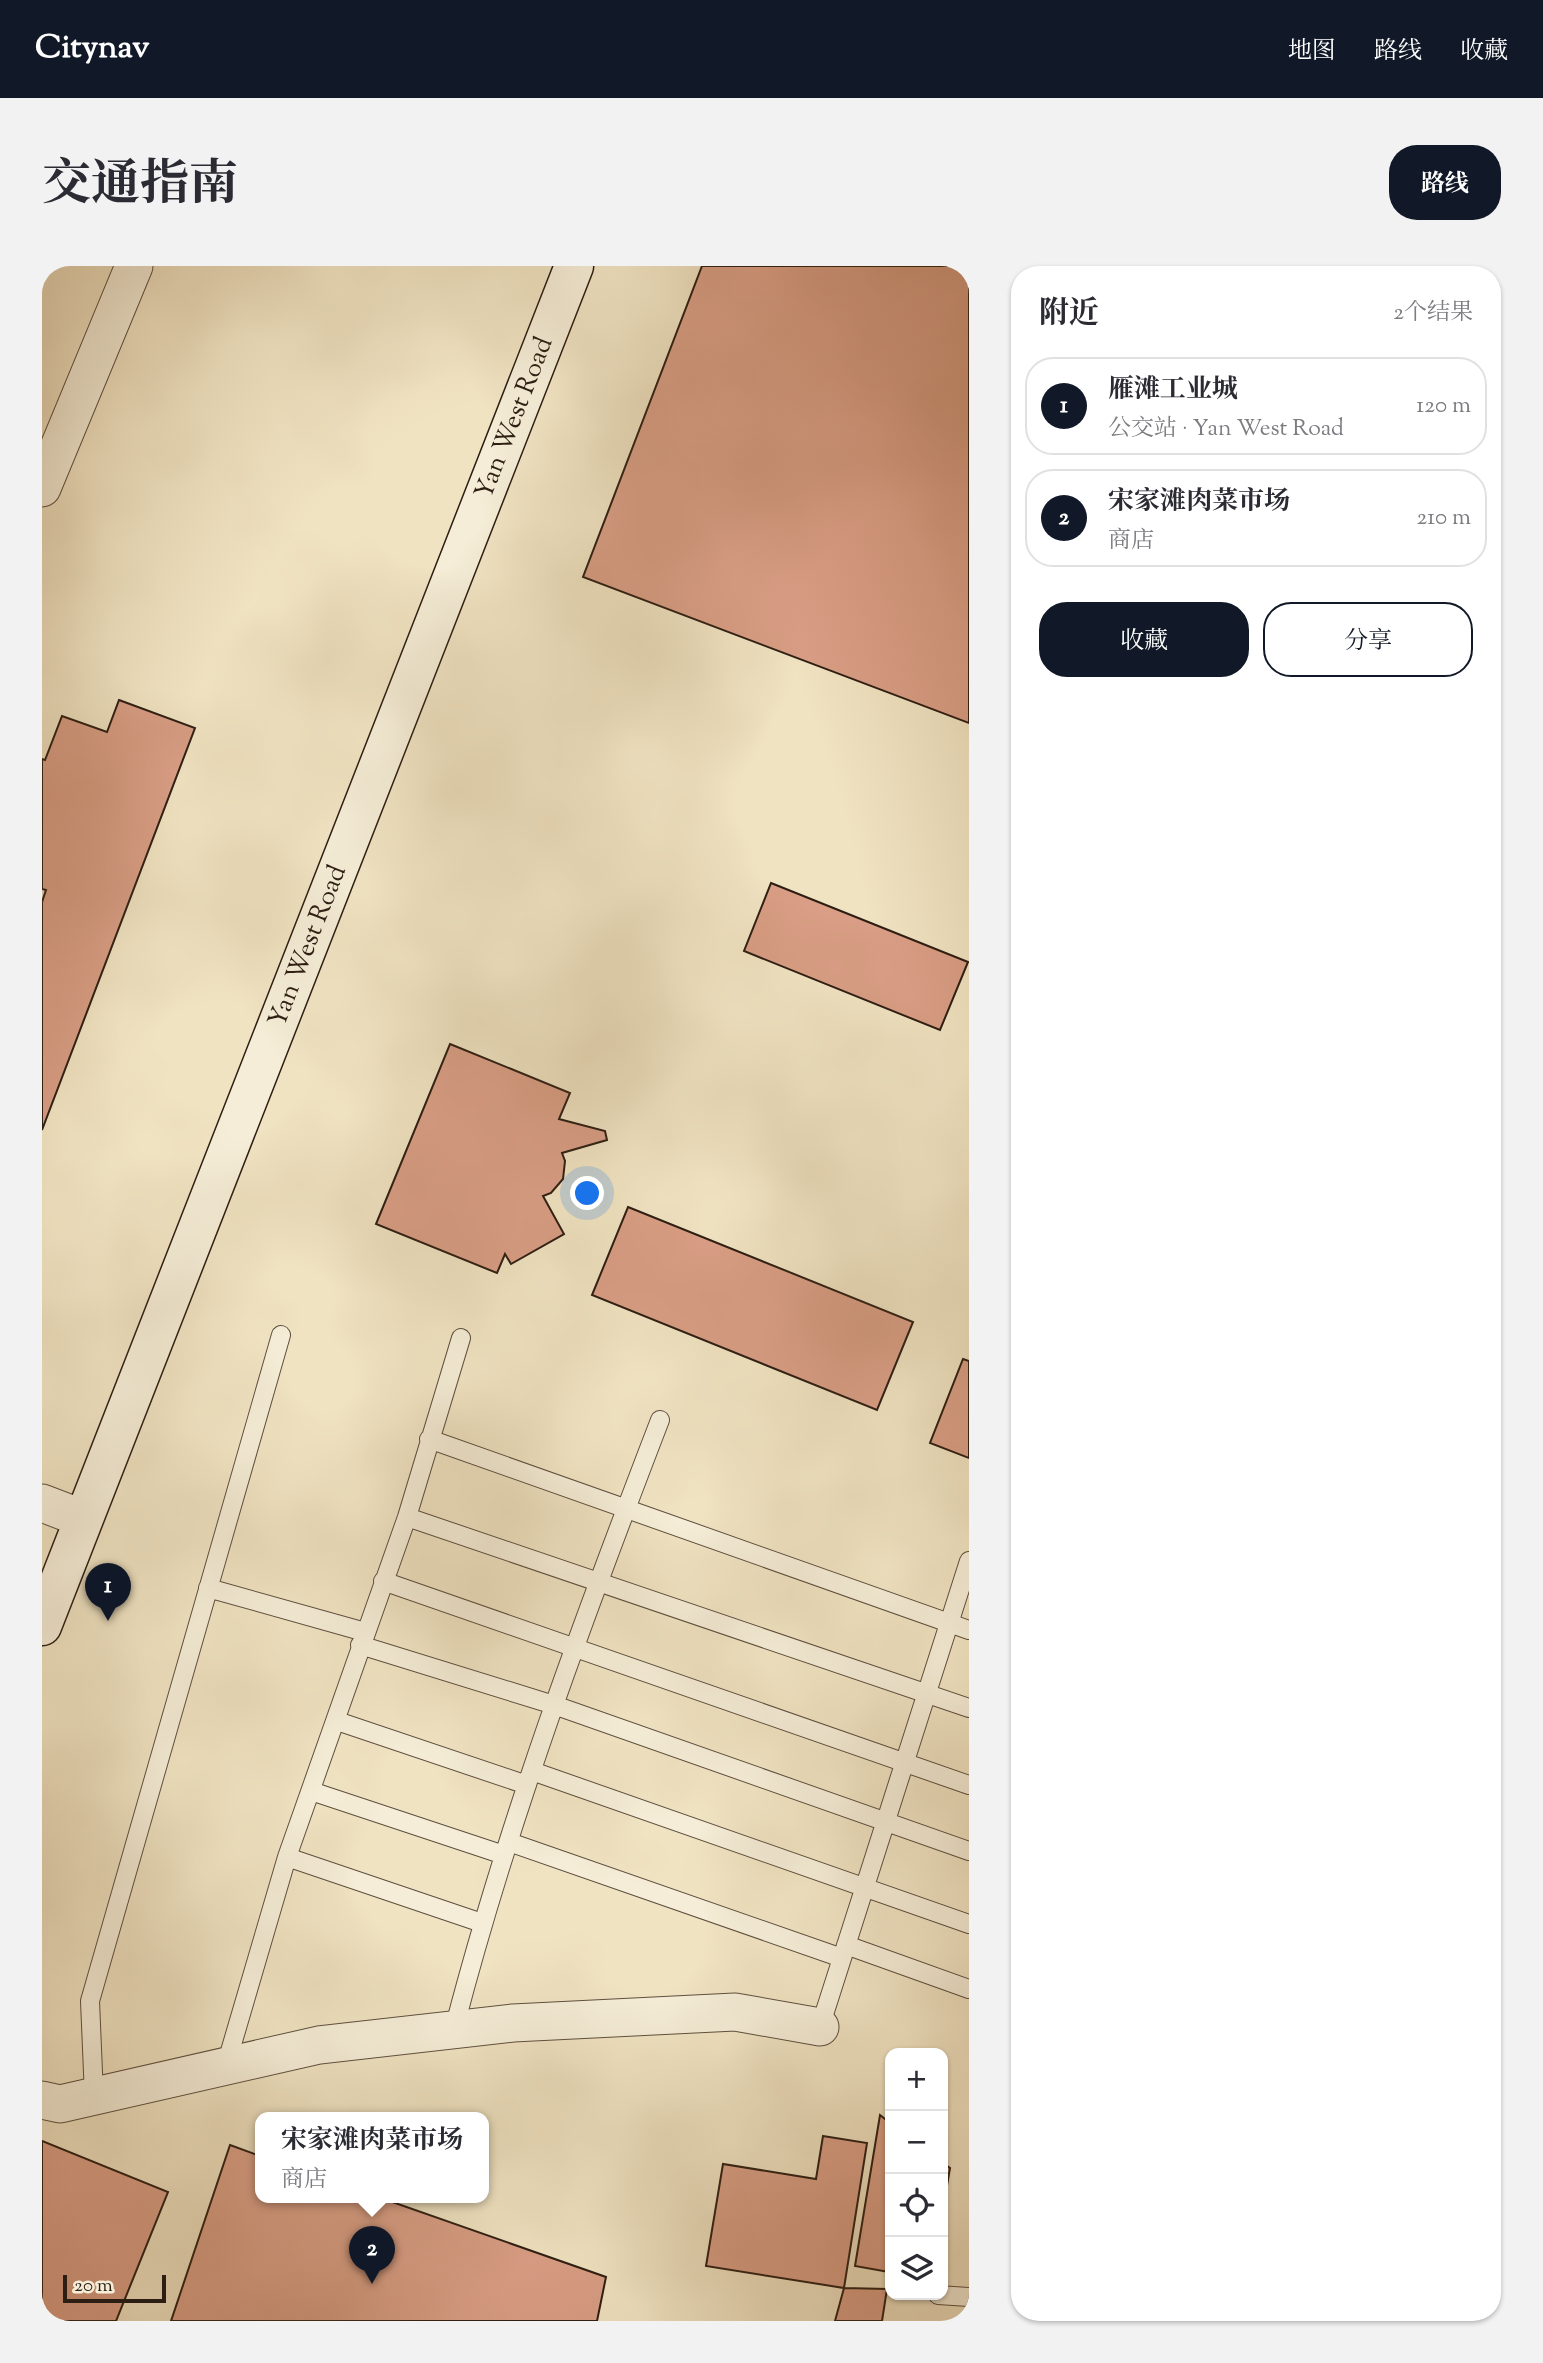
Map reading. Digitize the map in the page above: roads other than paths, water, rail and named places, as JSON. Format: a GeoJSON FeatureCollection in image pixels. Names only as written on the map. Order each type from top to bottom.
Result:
{"type":"FeatureCollection","features":[{"type":"Feature","properties":{"kind":"main road","name":"Yan West Road"},"geometry":{"type":"LineString","coordinates":[[42,1626],[53,1565],[84,1519],[574,266]]}},
{"type":"Feature","properties":{"kind":"street"},"geometry":{"type":"LineString","coordinates":[[42,488],[134,266]]}},
{"type":"Feature","properties":{"kind":"street"},"geometry":{"type":"LineString","coordinates":[[42,1503],[84,1519]]}},
{"type":"Feature","properties":{"kind":"street"},"geometry":{"type":"LineString","coordinates":[[42,2100],[60,2105],[319,2045],[513,2023],[735,2012],[820,2027]]}},
{"type":"Feature","properties":{"kind":"lane"},"geometry":{"type":"LineString","coordinates":[[94,2096],[90,2001],[281,1335]]}},
{"type":"Feature","properties":{"kind":"lane"},"geometry":{"type":"LineString","coordinates":[[226,2065],[288,1857],[407,1517],[461,1338]]}},
{"type":"Feature","properties":{"kind":"lane"},"geometry":{"type":"LineString","coordinates":[[454,2029],[482,1923],[529,1778],[574,1648],[660,1420]]}},
{"type":"Feature","properties":{"kind":"lane"},"geometry":{"type":"LineString","coordinates":[[429,1439],[969,1630]]}},
{"type":"Feature","properties":{"kind":"lane"},"geometry":{"type":"LineString","coordinates":[[407,1517],[969,1708]]}},
{"type":"Feature","properties":{"kind":"lane"},"geometry":{"type":"LineString","coordinates":[[820,2027],[969,1560]]}},
{"type":"Feature","properties":{"kind":"lane"},"geometry":{"type":"LineString","coordinates":[[383,1581],[969,1785]]}},
{"type":"Feature","properties":{"kind":"lane"},"geometry":{"type":"LineString","coordinates":[[208,1588],[363,1638],[969,1851]]}},
{"type":"Feature","properties":{"kind":"lane"},"geometry":{"type":"LineString","coordinates":[[337,1721],[529,1778],[969,1924]]}},
{"type":"Feature","properties":{"kind":"lane"},"geometry":{"type":"LineString","coordinates":[[311,1791],[969,1989]]}},
{"type":"Feature","properties":{"kind":"lane"},"geometry":{"type":"LineString","coordinates":[[288,1857],[482,1923]]}},
{"type":"Feature","properties":{"kind":"lane"},"geometry":{"type":"LineString","coordinates":[[948,2296],[969,2297]]}},
{"type":"Feature","properties":{"kind":"place","name":"雁滩工业城"},"geometry":{"type":"Point","coordinates":[108,1621]}},
{"type":"Feature","properties":{"kind":"place","name":"宋家滩肉菜市场"},"geometry":{"type":"Point","coordinates":[372,2284]}}]}
